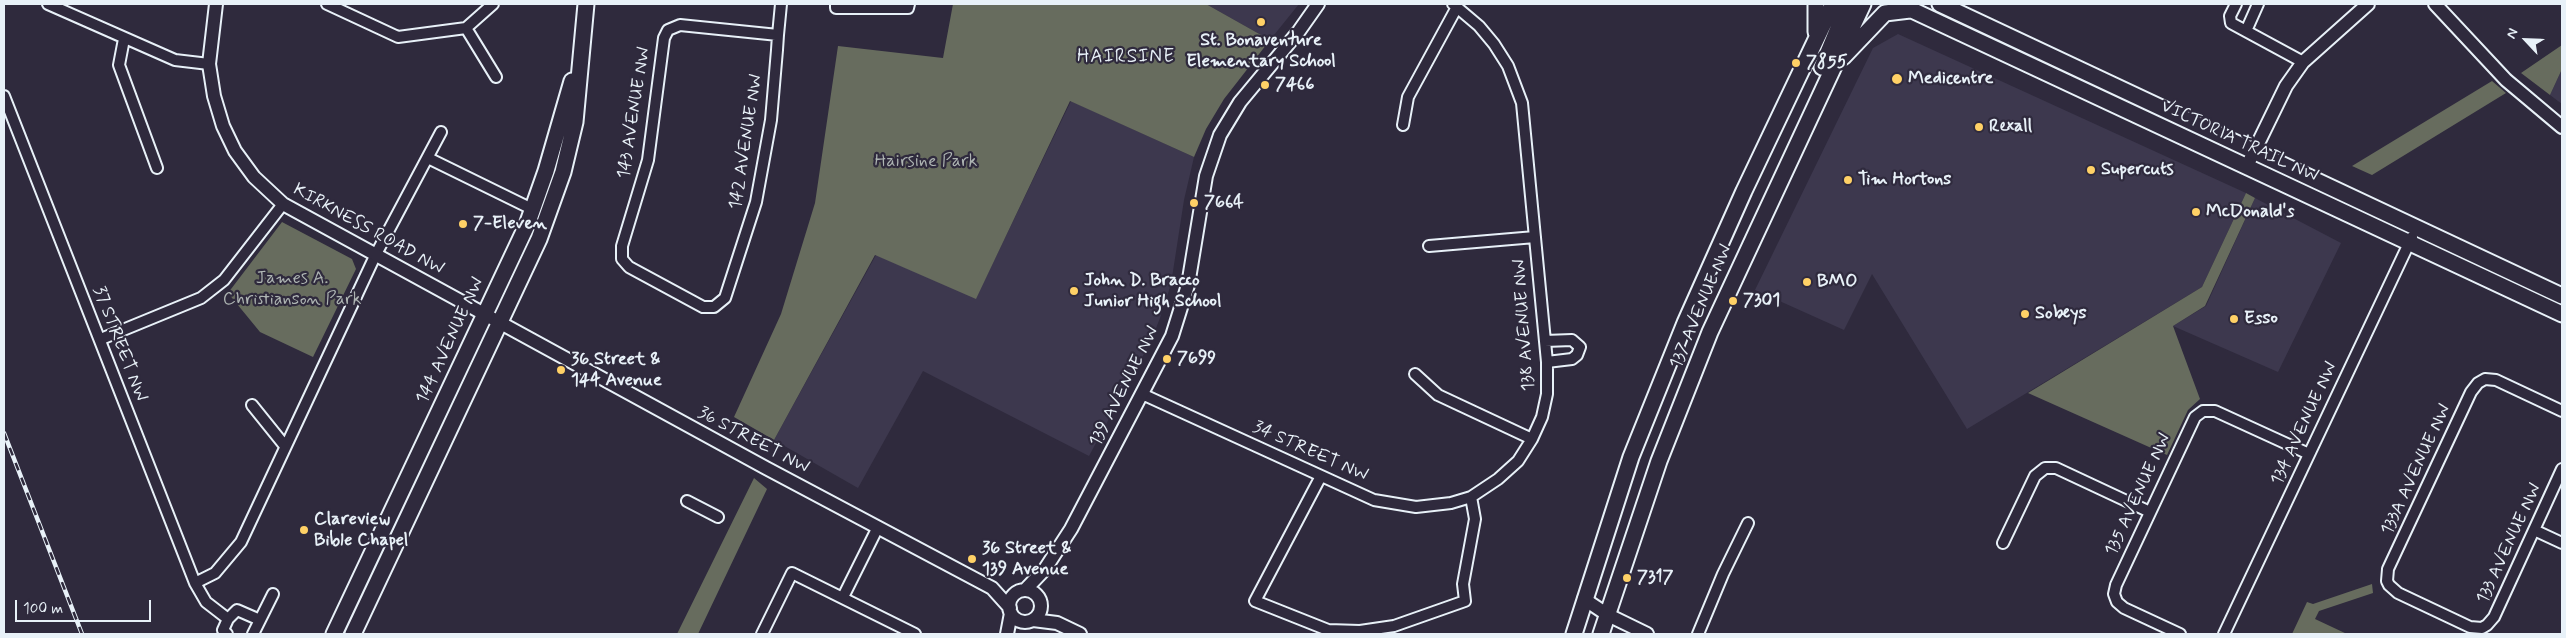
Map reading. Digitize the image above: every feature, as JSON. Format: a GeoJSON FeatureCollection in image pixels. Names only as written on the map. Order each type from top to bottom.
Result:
{"type":"FeatureCollection","features":[{"type":"Feature","properties":{"kind":"main road","name":"144 AVENUE NW"},"geometry":{"type":"LineString","coordinates":[[353,634],[539,239],[563,172],[576,122],[580,55],[586,4]]}},
{"type":"Feature","properties":{"kind":"main road"},"geometry":{"type":"LineString","coordinates":[[1815,42],[1816,4]]}},
{"type":"Feature","properties":{"kind":"main road","name":"137 AVENUE NW"},"geometry":{"type":"LineString","coordinates":[[1574,634],[1631,457],[1685,323],[1744,190],[1833,4]]}},
{"type":"Feature","properties":{"kind":"main road"},"geometry":{"type":"LineString","coordinates":[[1786,167],[1811,94],[1848,4]]}},
{"type":"Feature","properties":{"kind":"main road","name":"137 AVENUE NW"},"geometry":{"type":"LineString","coordinates":[[1601,634],[1659,461],[1706,342],[1863,4]]}},
{"type":"Feature","properties":{"kind":"main road","name":"VICTORIA TRAIL NW"},"geometry":{"type":"LineString","coordinates":[[1940,4],[1953,8],[2562,296]]}},
{"type":"Feature","properties":{"kind":"main road"},"geometry":{"type":"LineString","coordinates":[[1831,70],[1885,13],[1906,7]]}},
{"type":"Feature","properties":{"kind":"main road","name":"VICTORIA TRAIL NW"},"geometry":{"type":"LineString","coordinates":[[1906,7],[2562,314]]}},
{"type":"Feature","properties":{"kind":"main road","name":"144 AVENUE NW"},"geometry":{"type":"LineString","coordinates":[[334,634],[485,314],[532,209],[546,170],[580,55]]}},
{"type":"Feature","properties":{"kind":"street"},"geometry":{"type":"LineString","coordinates":[[48,4],[175,60],[209,64]]}},
{"type":"Feature","properties":{"kind":"street","name":"KIRKNESS ROAD NW"},"geometry":{"type":"LineString","coordinates":[[216,4],[209,64],[214,96],[223,126],[235,151],[254,177],[283,204],[375,256],[500,322]]}},
{"type":"Feature","properties":{"kind":"street"},"geometry":{"type":"LineString","coordinates":[[327,4],[398,37],[466,28],[493,4]]}},
{"type":"Feature","properties":{"kind":"street","name":"142 AVENUE NW"},"geometry":{"type":"LineString","coordinates":[[714,308],[727,293],[756,202],[771,120],[781,4]]}},
{"type":"Feature","properties":{"kind":"street"},"geometry":{"type":"LineString","coordinates":[[836,4],[836,8],[908,8],[909,4]]}},
{"type":"Feature","properties":{"kind":"street","name":"139 AVENUE NW"},"geometry":{"type":"LineString","coordinates":[[1023,591],[1045,569],[1071,529],[1167,347],[1181,311],[1191,270],[1206,176],[1220,135],[1240,102],[1299,31],[1318,4]]}},
{"type":"Feature","properties":{"kind":"street"},"geometry":{"type":"LineString","coordinates":[[2236,4],[2230,16],[2231,23],[2303,62]]}},
{"type":"Feature","properties":{"kind":"street"},"geometry":{"type":"LineString","coordinates":[[2246,31],[2258,4]]}},
{"type":"Feature","properties":{"kind":"street"},"geometry":{"type":"LineString","coordinates":[[2247,166],[2286,86],[2303,62],[2368,4]]}},
{"type":"Feature","properties":{"kind":"street"},"geometry":{"type":"LineString","coordinates":[[2435,4],[2506,80],[2562,127]]}},
{"type":"Feature","properties":{"kind":"street"},"geometry":{"type":"LineString","coordinates":[[1403,125],[1408,97],[1455,5]]}},
{"type":"Feature","properties":{"kind":"street","name":"138 AVENUE NW"},"geometry":{"type":"LineString","coordinates":[[1455,5],[1479,26],[1494,44],[1508,66],[1516,86],[1525,119],[1534,237],[1547,362],[1544,407],[1532,440],[1507,471],[1471,497]]}},
{"type":"Feature","properties":{"kind":"street","name":"143 AVENUE NW"},"geometry":{"type":"LineString","coordinates":[[714,308],[696,304],[628,267],[622,259],[622,246],[648,160],[663,43],[668,30],[680,25],[778,35]]}},
{"type":"Feature","properties":{"kind":"street"},"geometry":{"type":"LineString","coordinates":[[466,28],[496,77]]}},
{"type":"Feature","properties":{"kind":"street"},"geometry":{"type":"LineString","coordinates":[[124,39],[118,65],[157,168]]}},
{"type":"Feature","properties":{"kind":"street","name":"37 STREET NW"},"geometry":{"type":"LineString","coordinates":[[4,96],[101,339],[195,583],[206,602],[228,619]]}},
{"type":"Feature","properties":{"kind":"street"},"geometry":{"type":"LineString","coordinates":[[195,583],[215,573],[241,542],[375,256],[441,132]]}},
{"type":"Feature","properties":{"kind":"street"},"geometry":{"type":"LineString","coordinates":[[428,158],[532,209]]}},
{"type":"Feature","properties":{"kind":"street"},"geometry":{"type":"LineString","coordinates":[[101,339],[201,298],[224,280],[283,204]]}},
{"type":"Feature","properties":{"kind":"street","name":"134 AVENUE NW"},"geometry":{"type":"LineString","coordinates":[[2224,634],[2417,228]]}},
{"type":"Feature","properties":{"kind":"street","name":"138 AVENUE NW"},"geometry":{"type":"LineString","coordinates":[[1429,246],[1534,237]]}},
{"type":"Feature","properties":{"kind":"street","name":"36 STREET NW"},"geometry":{"type":"LineString","coordinates":[[500,322],[715,441],[992,588],[1010,610]]}},
{"type":"Feature","properties":{"kind":"street"},"geometry":{"type":"LineString","coordinates":[[1545,341],[1572,340],[1580,347],[1577,355],[1572,358],[1547,362]]}},
{"type":"Feature","properties":{"kind":"street"},"geometry":{"type":"LineString","coordinates":[[1415,374],[1438,395],[1532,440]]}},
{"type":"Feature","properties":{"kind":"street","name":"133A AVENUE NW"},"geometry":{"type":"LineString","coordinates":[[2482,628],[2465,625],[2398,592],[2389,585],[2387,580],[2388,569],[2471,392],[2485,379],[2496,380],[2562,411]]}},
{"type":"Feature","properties":{"kind":"street","name":"34 STREET NW"},"geometry":{"type":"LineString","coordinates":[[1142,394],[1374,500],[1399,506],[1432,506],[1471,497]]}},
{"type":"Feature","properties":{"kind":"street"},"geometry":{"type":"LineString","coordinates":[[252,405],[285,446]]}},
{"type":"Feature","properties":{"kind":"street","name":"135 AVENUE NW"},"geometry":{"type":"LineString","coordinates":[[2180,634],[2124,608],[2115,598],[2116,585],[2195,417],[2203,411],[2215,412],[2309,454]]}},
{"type":"Feature","properties":{"kind":"street"},"geometry":{"type":"LineString","coordinates":[[2003,543],[2032,480],[2040,470],[2056,468],[2150,512]]}},
{"type":"Feature","properties":{"kind":"street","name":"133 AVENUE NW"},"geometry":{"type":"LineString","coordinates":[[2482,628],[2494,616],[2562,469]]}},
{"type":"Feature","properties":{"kind":"street"},"geometry":{"type":"LineString","coordinates":[[1321,476],[1255,601],[1328,630],[1360,631],[1394,626],[1465,601],[1463,584],[1474,519],[1471,497]]}},
{"type":"Feature","properties":{"kind":"street"},"geometry":{"type":"LineString","coordinates":[[687,501],[718,518]]}},
{"type":"Feature","properties":{"kind":"street"},"geometry":{"type":"LineString","coordinates":[[1698,634],[1723,574],[1748,523]]}},
{"type":"Feature","properties":{"kind":"street"},"geometry":{"type":"LineString","coordinates":[[843,598],[878,527]]}},
{"type":"Feature","properties":{"kind":"street"},"geometry":{"type":"LineString","coordinates":[[2534,530],[2562,543]]}},
{"type":"Feature","properties":{"kind":"street","name":"139 AVENUE NW"},"geometry":{"type":"LineString","coordinates":[[1041,604],[1045,569]]}},
{"type":"Feature","properties":{"kind":"street"},"geometry":{"type":"LineString","coordinates":[[762,634],[792,573],[915,634]]}},
{"type":"Feature","properties":{"kind":"street","name":"36 STREET NW"},"geometry":{"type":"LineString","coordinates":[[992,588],[1023,591]]}},
{"type":"Feature","properties":{"kind":"street"},"geometry":{"type":"LineString","coordinates":[[1007,634],[1012,598],[1023,591],[1035,593],[1041,604],[1057,623]]}},
{"type":"Feature","properties":{"kind":"street"},"geometry":{"type":"LineString","coordinates":[[253,634],[273,594]]}},
{"type":"Feature","properties":{"kind":"street"},"geometry":{"type":"LineString","coordinates":[[1584,599],[1608,615],[1648,634]]}},
{"type":"Feature","properties":{"kind":"street"},"geometry":{"type":"LineString","coordinates":[[1011,634],[1031,621],[1041,604]]}},
{"type":"Feature","properties":{"kind":"street"},"geometry":{"type":"LineString","coordinates":[[227,634],[222,630],[228,619],[237,610],[260,620]]}},
{"type":"Feature","properties":{"kind":"street"},"geometry":{"type":"LineString","coordinates":[[1010,610],[1018,620],[1057,623],[1080,634]]}},
{"type":"Feature","properties":{"kind":"shaded area","name":"St. Bonaventure Elementary School"},"geometry":{"type":"Polygon","coordinates":[[[1206,4],[1299,4],[1270,40],[1206,4]]]}},
{"type":"Feature","properties":{"kind":"shaded area"},"geometry":{"type":"Polygon","coordinates":[[[1898,34],[2246,193],[2202,287],[1967,429],[1872,274],[1844,330],[1755,290],[1873,48],[1898,34]]]}},
{"type":"Feature","properties":{"kind":"shaded area"},"geometry":{"type":"Polygon","coordinates":[[[2562,69],[2562,104],[2550,95],[2562,69]]]}},
{"type":"Feature","properties":{"kind":"shaded area","name":"John D. Bracco Junior High School"},"geometry":{"type":"Polygon","coordinates":[[[1071,101],[1194,157],[1184,200],[1171,284],[1160,318],[1151,341],[1089,456],[923,371],[858,488],[774,440],[876,255],[976,298],[1071,101]]]}},
{"type":"Feature","properties":{"kind":"shaded area"},"geometry":{"type":"Polygon","coordinates":[[[2255,198],[2341,243],[2278,372],[2173,326],[2206,306],[2255,198]]]}},
{"type":"Feature","properties":{"kind":"green space","name":"Hairsine Park"},"geometry":{"type":"Polygon","coordinates":[[[953,4],[1206,4],[1270,40],[1224,99],[1206,129],[1194,157],[1070,101],[976,299],[875,255],[774,440],[734,417],[781,314],[815,203],[838,46],[943,58],[953,4]]]}},
{"type":"Feature","properties":{"kind":"green space"},"geometry":{"type":"Polygon","coordinates":[[[2562,45],[2562,69],[2550,95],[2521,73],[2562,45]]]}},
{"type":"Feature","properties":{"kind":"green space"},"geometry":{"type":"Polygon","coordinates":[[[2492,81],[2506,93],[2372,175],[2352,166],[2492,81]]]}},
{"type":"Feature","properties":{"kind":"green space"},"geometry":{"type":"Polygon","coordinates":[[[2246,193],[2255,198],[2205,306],[2173,326],[2200,399],[2188,410],[2167,455],[2028,393],[2202,287],[2246,193]]]}},
{"type":"Feature","properties":{"kind":"green space","name":"James A. Christianson Park"},"geometry":{"type":"Polygon","coordinates":[[[282,222],[352,259],[356,269],[313,357],[260,332],[228,293],[282,222]]]}},
{"type":"Feature","properties":{"kind":"green space"},"geometry":{"type":"Polygon","coordinates":[[[754,478],[767,489],[698,634],[677,634],[754,478]]]}},
{"type":"Feature","properties":{"kind":"green space"},"geometry":{"type":"Polygon","coordinates":[[[2372,584],[2373,593],[2319,611],[2315,619],[2347,634],[2292,634],[2307,602],[2313,604],[2372,584]]]}},
{"type":"Feature","properties":{"kind":"railway"},"geometry":{"type":"LineString","coordinates":[[4,433],[82,634]]}},
{"type":"Feature","properties":{"kind":"place","name":"St. Bonaventure Elementary School"},"geometry":{"type":"Point","coordinates":[1261,22]}},
{"type":"Feature","properties":{"kind":"place","name":"7855"},"geometry":{"type":"Point","coordinates":[1796,63]}},
{"type":"Feature","properties":{"kind":"place","name":"Medicentre"},"geometry":{"type":"Point","coordinates":[1897,79]}},
{"type":"Feature","properties":{"kind":"place","name":"7466"},"geometry":{"type":"Point","coordinates":[1265,85]}},
{"type":"Feature","properties":{"kind":"place","name":"Rexall"},"geometry":{"type":"Point","coordinates":[1979,127]}},
{"type":"Feature","properties":{"kind":"place","name":"Supercuts"},"geometry":{"type":"Point","coordinates":[2091,170]}},
{"type":"Feature","properties":{"kind":"place","name":"Tim Hortons"},"geometry":{"type":"Point","coordinates":[1848,180]}},
{"type":"Feature","properties":{"kind":"place","name":"7664"},"geometry":{"type":"Point","coordinates":[1194,203]}},
{"type":"Feature","properties":{"kind":"place","name":"McDonald's"},"geometry":{"type":"Point","coordinates":[2196,212]}},
{"type":"Feature","properties":{"kind":"place","name":"7-Eleven"},"geometry":{"type":"Point","coordinates":[463,224]}},
{"type":"Feature","properties":{"kind":"place","name":"BMO"},"geometry":{"type":"Point","coordinates":[1807,282]}},
{"type":"Feature","properties":{"kind":"place","name":"John D. Bracco Junior High School"},"geometry":{"type":"Point","coordinates":[1074,291]}},
{"type":"Feature","properties":{"kind":"place","name":"7301"},"geometry":{"type":"Point","coordinates":[1733,301]}},
{"type":"Feature","properties":{"kind":"place","name":"Sobeys"},"geometry":{"type":"Point","coordinates":[2025,314]}},
{"type":"Feature","properties":{"kind":"place","name":"Esso"},"geometry":{"type":"Point","coordinates":[2234,319]}},
{"type":"Feature","properties":{"kind":"place","name":"7699"},"geometry":{"type":"Point","coordinates":[1167,359]}},
{"type":"Feature","properties":{"kind":"place","name":"36 Street & 144 Avenue"},"geometry":{"type":"Point","coordinates":[561,370]}},
{"type":"Feature","properties":{"kind":"place","name":"Clareview Bible Chapel"},"geometry":{"type":"Point","coordinates":[304,530]}},
{"type":"Feature","properties":{"kind":"place","name":"36 Street & 139 Avenue"},"geometry":{"type":"Point","coordinates":[972,559]}},
{"type":"Feature","properties":{"kind":"place","name":"7317"},"geometry":{"type":"Point","coordinates":[1627,578]}},
{"type":"Feature","properties":{"kind":"district","name":"HAIRSINE"},"geometry":{"type":"Point","coordinates":[1126,58]}}]}
